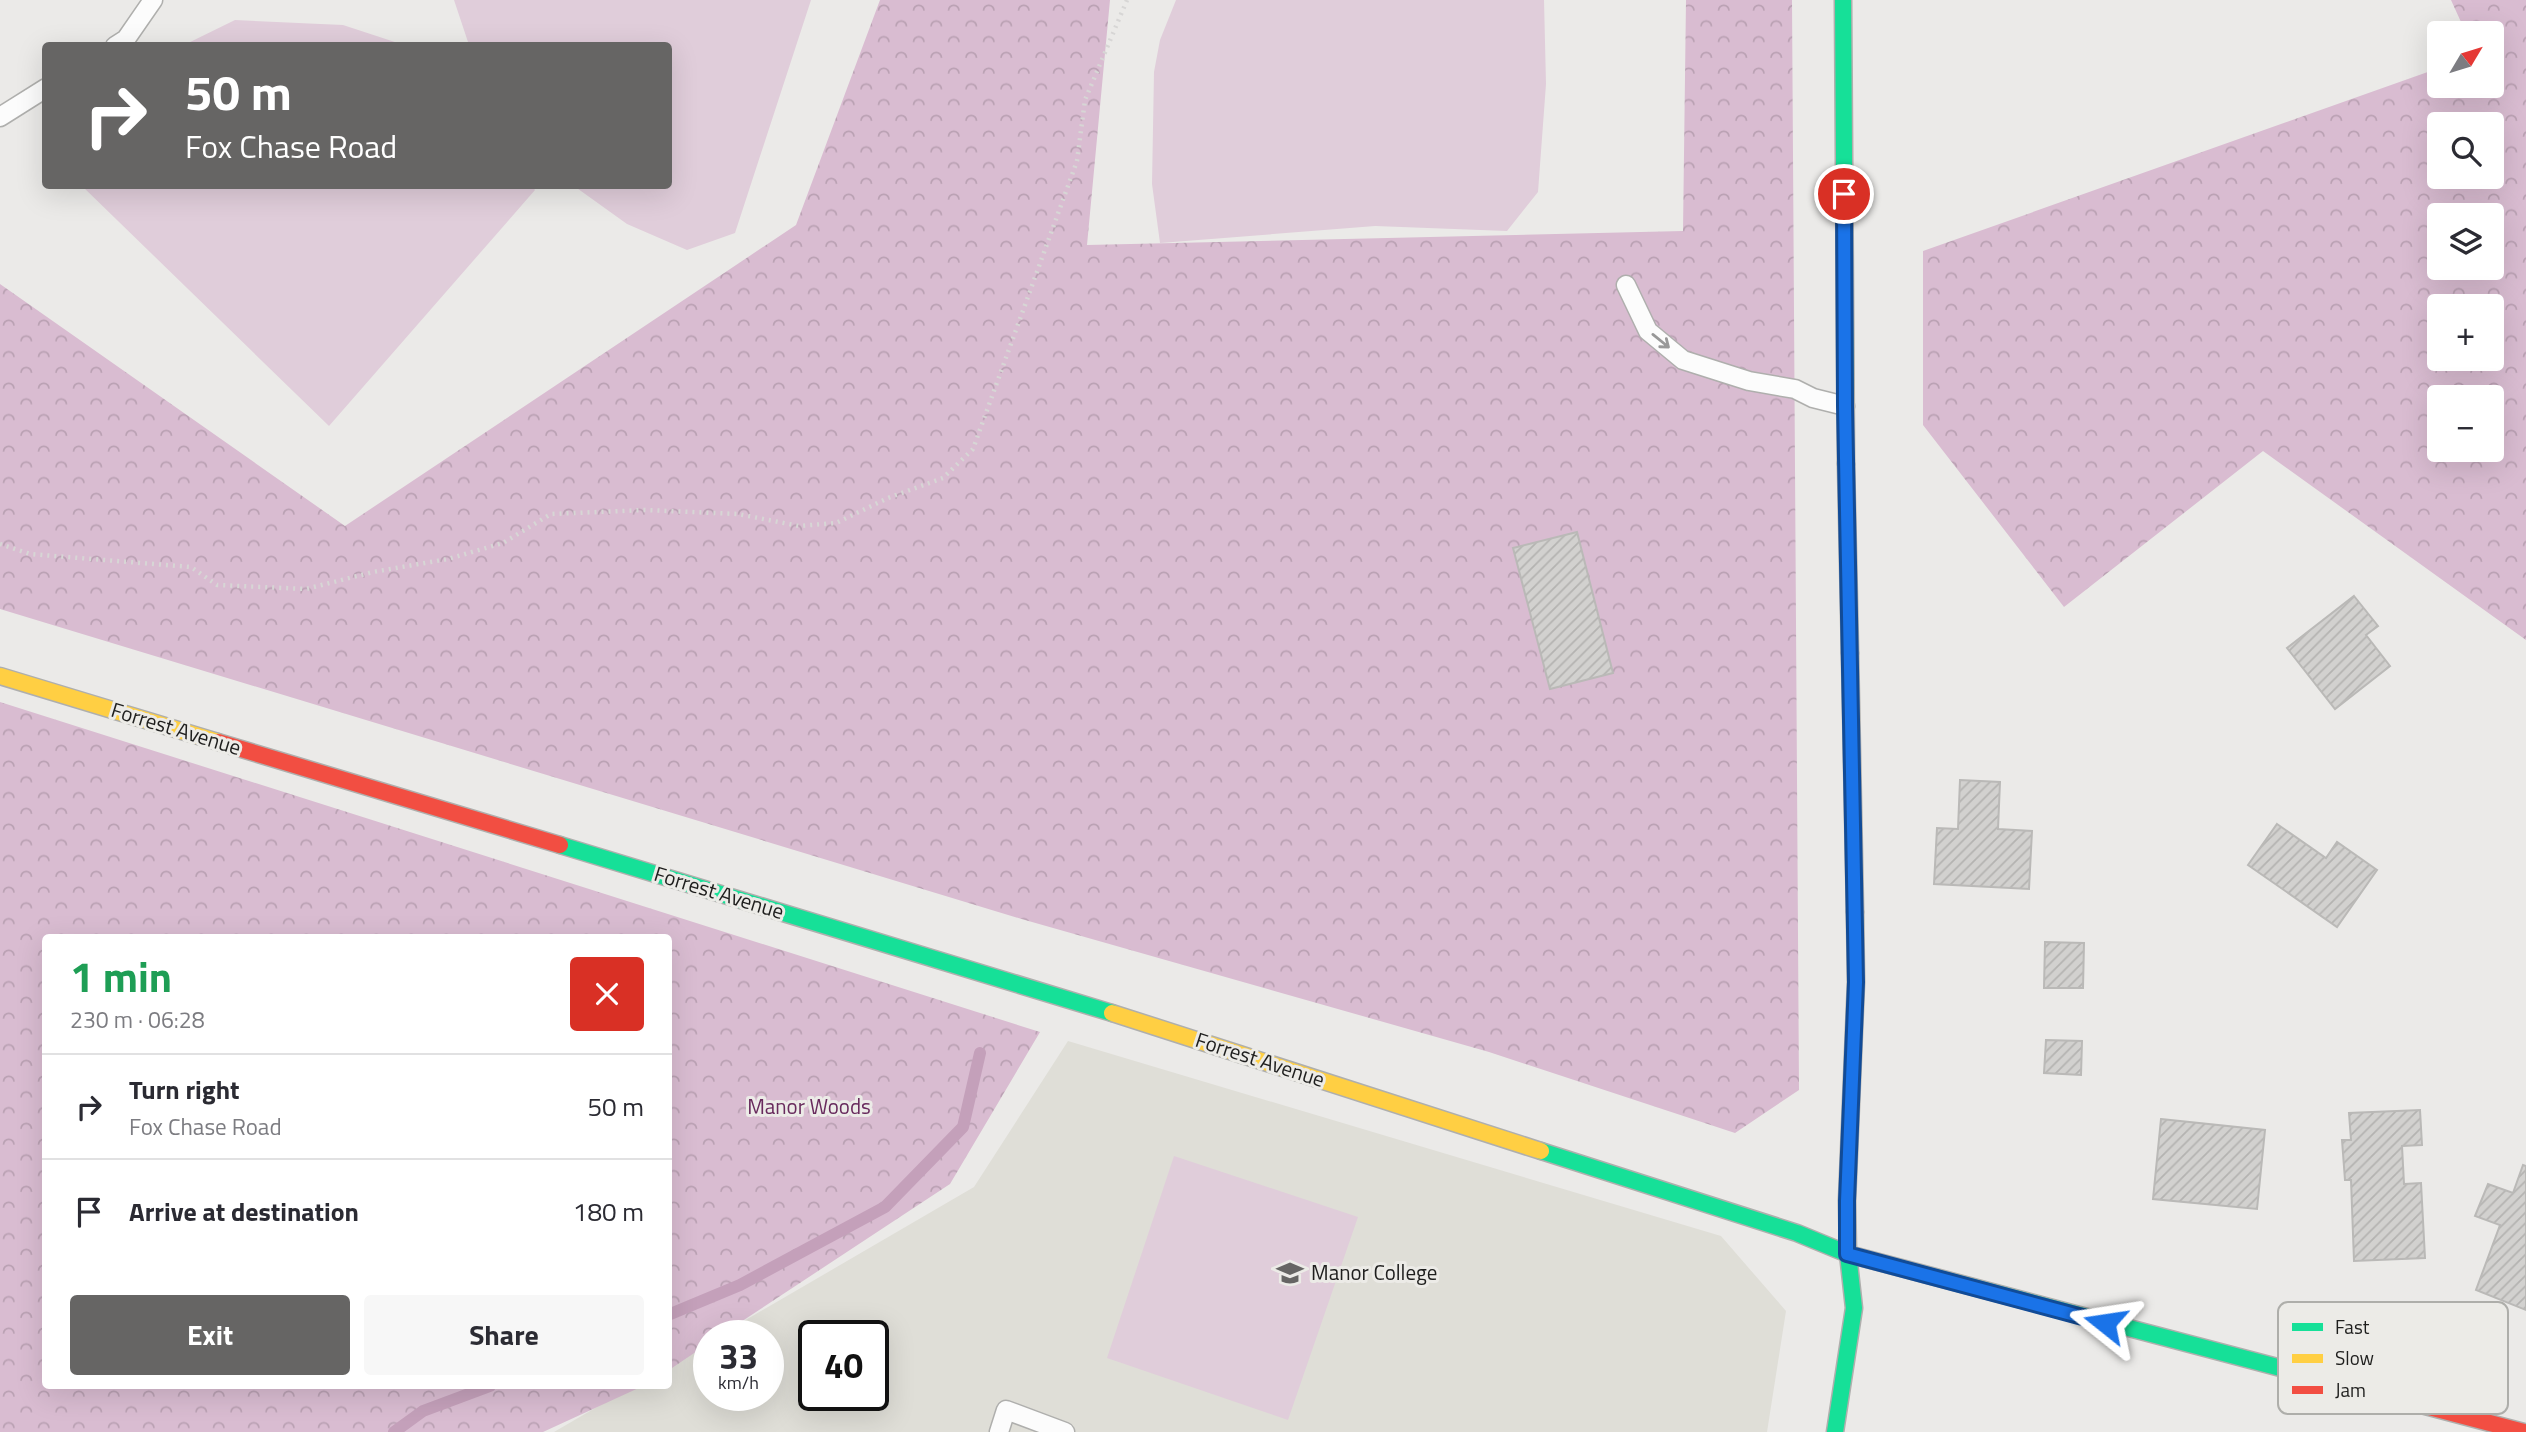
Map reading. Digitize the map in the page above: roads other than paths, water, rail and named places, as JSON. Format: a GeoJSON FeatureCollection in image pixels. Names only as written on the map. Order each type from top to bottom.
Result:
{"type":"FeatureCollection","features":[{"type":"Feature","properties":{"kind":"street"},"geometry":{"type":"LineString","coordinates":[[1835,1432],[1854,1308],[1847,1254],[1847,1201],[1856,982],[1845,406],[1843,0]]}},
{"type":"Feature","properties":{"kind":"street","name":"Forrest Avenue"},"geometry":{"type":"LineString","coordinates":[[0,676],[1073,1000],[1784,1229],[1847,1254],[2278,1368]]}},
{"type":"Feature","properties":{"kind":"street","name":"Forrest Avenue"},"geometry":{"type":"LineString","coordinates":[[2455,1414],[2524,1432]]}},
{"type":"Feature","properties":{"kind":"lane"},"geometry":{"type":"LineString","coordinates":[[122,42],[153,0]]}},
{"type":"Feature","properties":{"kind":"lane"},"geometry":{"type":"LineString","coordinates":[[0,117],[42,91]]}},
{"type":"Feature","properties":{"kind":"lane"},"geometry":{"type":"LineString","coordinates":[[1626,285],[1648,331],[1684,360],[1749,381],[1795,389],[1814,398],[1845,406]]}},
{"type":"Feature","properties":{"kind":"lane"},"geometry":{"type":"LineString","coordinates":[[999,1432],[1006,1410],[1065,1432]]}},
{"type":"Feature","properties":{"kind":"waterway"},"geometry":{"type":"LineString","coordinates":[[672,1313],[740,1285],[885,1207],[963,1127],[980,1053]]}},
{"type":"Feature","properties":{"kind":"waterway"},"geometry":{"type":"LineString","coordinates":[[394,1432],[423,1411],[482,1389]]}},
{"type":"Feature","properties":{"kind":"place","name":"Manor College"},"geometry":{"type":"Point","coordinates":[1290,1273]}},
{"type":"Feature","properties":{"kind":"park label","name":"Manor Woods"},"geometry":{"type":"Point","coordinates":[809,1107]}}]}
